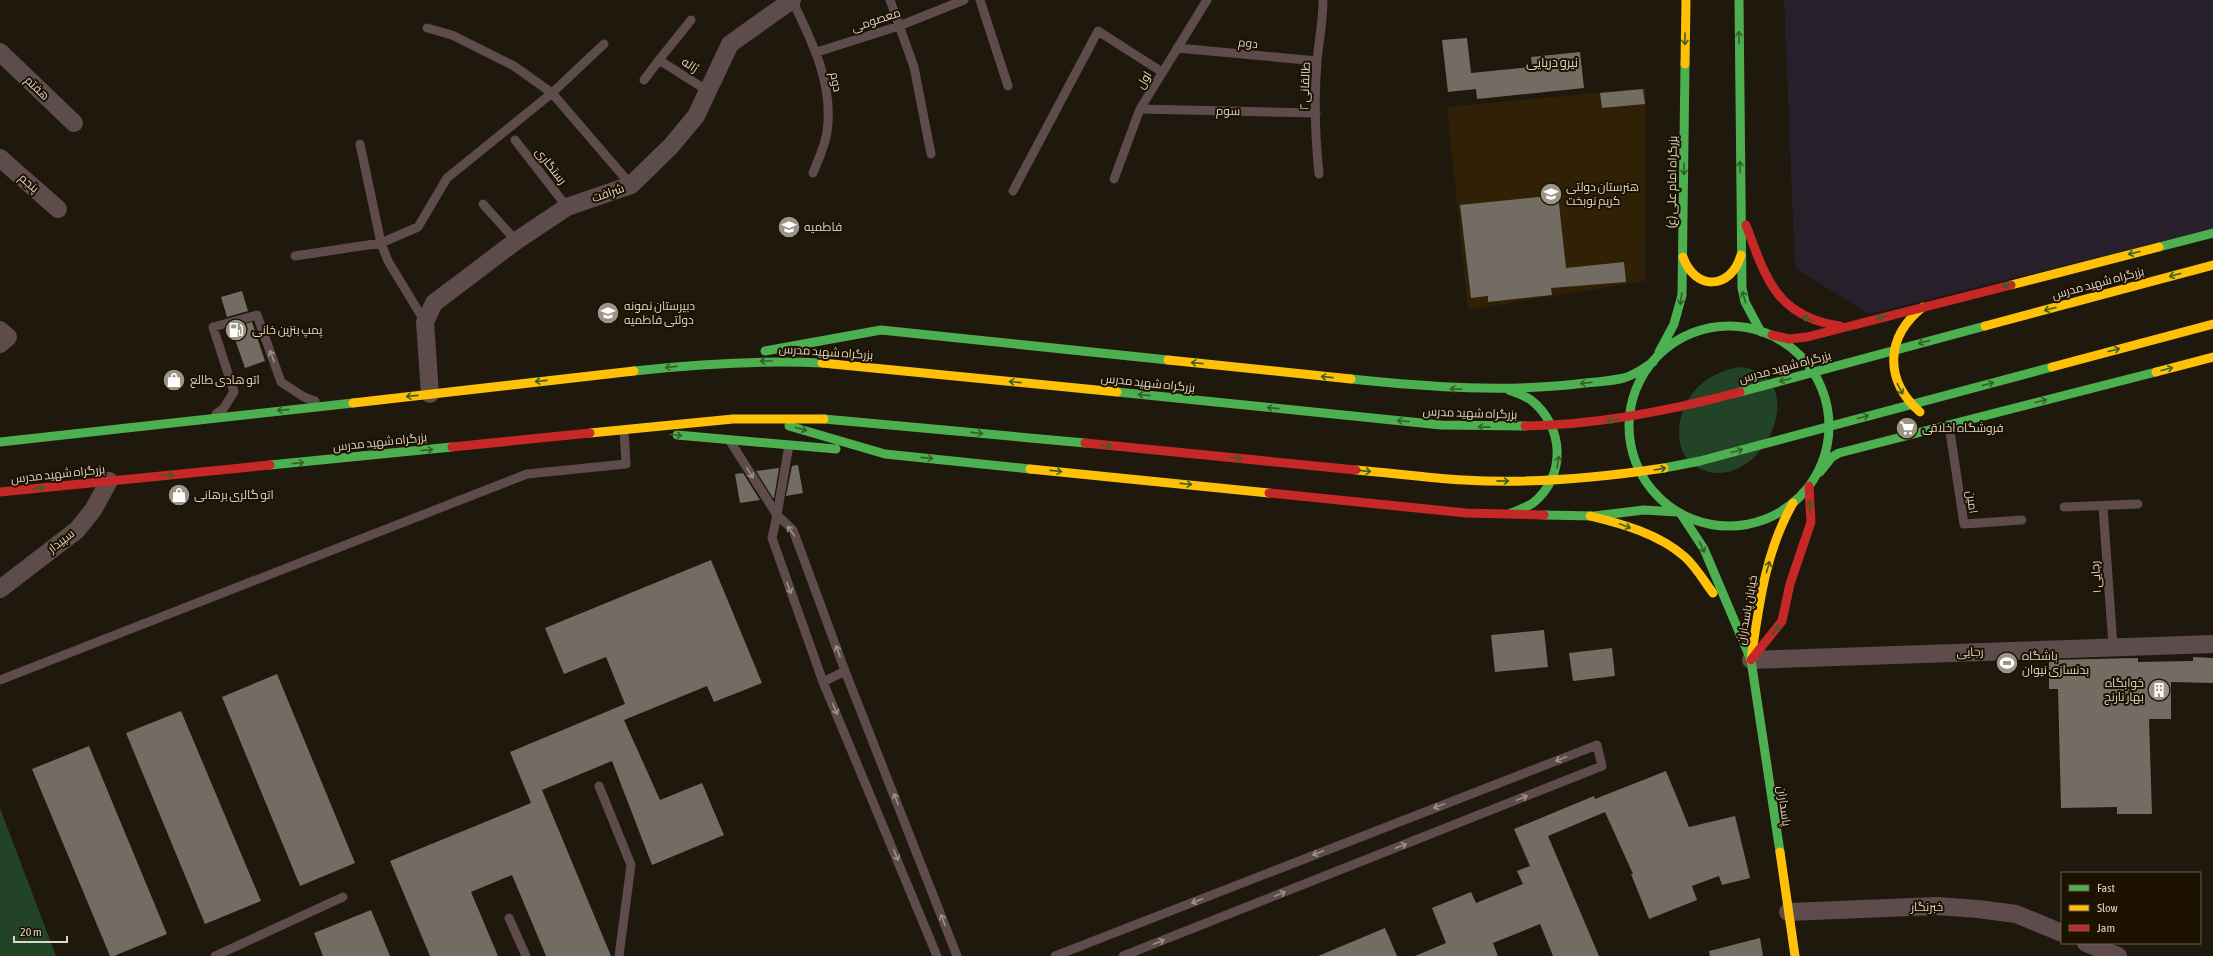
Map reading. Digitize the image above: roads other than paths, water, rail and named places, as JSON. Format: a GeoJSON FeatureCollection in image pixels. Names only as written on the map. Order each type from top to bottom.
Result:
{"type":"FeatureCollection","features":[{"type":"Feature","properties":{"kind":"main road","name":"بزرگراه امام علی (ع)"},"geometry":{"type":"LineString","coordinates":[[1654,360],[1672,330],[1680,307],[1683,257],[1686,0]]}},
{"type":"Feature","properties":{"kind":"main road"},"geometry":{"type":"LineString","coordinates":[[1739,0],[1741,255],[1743,294],[1763,333],[1786,345],[1804,360],[1817,380],[1824,397],[1829,420],[1828,443],[1821,466],[1810,484],[1811,520],[1789,588],[1782,621],[1751,660]]}},
{"type":"Feature","properties":{"kind":"main road"},"geometry":{"type":"LineString","coordinates":[[1741,210],[1766,277],[1782,300],[1807,319],[1829,325],[1846,327]]}},
{"type":"Feature","properties":{"kind":"main road","name":"بزرگراه شهید مدرس"},"geometry":{"type":"LineString","coordinates":[[0,442],[709,362],[881,330],[1406,385],[1502,389],[1572,385],[1624,378],[1637,373],[1674,343],[1705,330],[1733,327],[1789,339],[1801,338],[2213,233]]}},
{"type":"Feature","properties":{"kind":"main road"},"geometry":{"type":"LineString","coordinates":[[1683,257],[1686,267],[1692,275],[1700,280],[1710,282],[1720,281],[1730,277],[1739,264],[1741,255]]}},
{"type":"Feature","properties":{"kind":"main road","name":"بزرگراه شهید مدرس"},"geometry":{"type":"LineString","coordinates":[[709,362],[800,361],[875,367],[1441,425],[1507,427],[1567,425],[1627,418],[1679,408],[2213,265]]}},
{"type":"Feature","properties":{"kind":"main road"},"geometry":{"type":"LineString","coordinates":[[1924,306],[1912,314],[1900,331],[1894,346],[1893,361],[1896,382],[1904,396],[1914,408],[1930,418],[1951,424]]}},
{"type":"Feature","properties":{"kind":"main road","name":"بزرگراه شهید مدرس"},"geometry":{"type":"LineString","coordinates":[[0,492],[624,430],[763,418],[824,419],[868,422],[1464,480],[1513,482],[1573,480],[1632,473],[1700,461],[2213,324]]}},
{"type":"Feature","properties":{"kind":"main road"},"geometry":{"type":"LineString","coordinates":[[1654,360],[1642,378],[1634,395],[1629,418],[1630,442],[1634,456],[1644,478],[1655,493],[1679,513],[1713,525],[1742,525],[1769,518],[1793,503],[1830,460],[1839,453],[2213,357]]}},
{"type":"Feature","properties":{"kind":"main road"},"geometry":{"type":"LineString","coordinates":[[1502,389],[1520,394],[1541,408],[1555,430],[1559,450],[1554,476],[1544,493],[1523,509],[1504,514]]}},
{"type":"Feature","properties":{"kind":"main road","name":"بزرگراه شهید مدرس"},"geometry":{"type":"LineString","coordinates":[[763,418],[885,454],[1466,513],[1587,516],[1648,509],[1679,513]]}},
{"type":"Feature","properties":{"kind":"main road"},"geometry":{"type":"LineString","coordinates":[[624,430],[885,454]]}},
{"type":"Feature","properties":{"kind":"main road","name":"خیابان پاسداران"},"geometry":{"type":"LineString","coordinates":[[1751,660],[1765,576],[1780,526],[1793,503]]}},
{"type":"Feature","properties":{"kind":"main road","name":"خیابان پاسداران"},"geometry":{"type":"LineString","coordinates":[[1679,513],[1699,541],[1751,660]]}},
{"type":"Feature","properties":{"kind":"main road"},"geometry":{"type":"LineString","coordinates":[[1587,516],[1626,527],[1677,551],[1688,560],[1732,616]]}},
{"type":"Feature","properties":{"kind":"main road","name":"پاسداران"},"geometry":{"type":"LineString","coordinates":[[1751,660],[1795,956]]}},
{"type":"Feature","properties":{"kind":"street","name":"شرافت"},"geometry":{"type":"LineString","coordinates":[[430,394],[425,322],[434,303],[516,241],[567,207],[631,185],[671,146],[696,116],[730,44],[792,0]]}},
{"type":"Feature","properties":{"kind":"street","name":"هفتم"},"geometry":{"type":"LineString","coordinates":[[0,52],[74,123]]}},
{"type":"Feature","properties":{"kind":"street","name":"پنجم"},"geometry":{"type":"LineString","coordinates":[[0,158],[58,209]]}},
{"type":"Feature","properties":{"kind":"street","name":"سپیدار"},"geometry":{"type":"LineString","coordinates":[[0,589],[77,530],[92,510],[109,481]]}},
{"type":"Feature","properties":{"kind":"street","name":"رجایی"},"geometry":{"type":"LineString","coordinates":[[1751,660],[2113,646],[2213,644]]}},
{"type":"Feature","properties":{"kind":"street","name":"خبرنگار"},"geometry":{"type":"LineString","coordinates":[[1788,912],[1937,906],[1978,909],[2016,914],[2061,933]]}},
{"type":"Feature","properties":{"kind":"street"},"geometry":{"type":"LineString","coordinates":[[2088,944],[2118,956]]}},
{"type":"Feature","properties":{"kind":"lane","name":"دوم"},"geometry":{"type":"LineString","coordinates":[[792,0],[817,52],[827,97],[827,132],[813,173]]}},
{"type":"Feature","properties":{"kind":"lane"},"geometry":{"type":"LineString","coordinates":[[890,0],[914,67],[931,154]]}},
{"type":"Feature","properties":{"kind":"lane","name":"معصومی"},"geometry":{"type":"LineString","coordinates":[[817,52],[899,26],[964,0]]}},
{"type":"Feature","properties":{"kind":"lane"},"geometry":{"type":"LineString","coordinates":[[980,0],[1008,86]]}},
{"type":"Feature","properties":{"kind":"lane","name":"طالقانی ۲"},"geometry":{"type":"LineString","coordinates":[[1319,174],[1315,137],[1317,62],[1323,22],[1324,0]]}},
{"type":"Feature","properties":{"kind":"lane","name":"اول"},"geometry":{"type":"LineString","coordinates":[[1114,179],[1140,109],[1204,1]]}},
{"type":"Feature","properties":{"kind":"lane"},"geometry":{"type":"LineString","coordinates":[[644,80],[691,20]]}},
{"type":"Feature","properties":{"kind":"lane"},"geometry":{"type":"LineString","coordinates":[[427,28],[452,35],[514,66],[552,93],[631,185]]}},
{"type":"Feature","properties":{"kind":"lane"},"geometry":{"type":"LineString","coordinates":[[1013,191],[1098,31],[1162,72]]}},
{"type":"Feature","properties":{"kind":"lane"},"geometry":{"type":"LineString","coordinates":[[295,256],[381,243],[418,227],[447,178],[552,93],[604,44]]}},
{"type":"Feature","properties":{"kind":"lane","name":"دوم"},"geometry":{"type":"LineString","coordinates":[[1177,48],[1317,62]]}},
{"type":"Feature","properties":{"kind":"lane","name":"ژاله"},"geometry":{"type":"LineString","coordinates":[[660,60],[708,91]]}},
{"type":"Feature","properties":{"kind":"lane","name":"سوم"},"geometry":{"type":"LineString","coordinates":[[1140,109],[1316,113]]}},
{"type":"Feature","properties":{"kind":"lane","name":"رستگاری"},"geometry":{"type":"LineString","coordinates":[[515,140],[567,207]]}},
{"type":"Feature","properties":{"kind":"lane","name":"شرافت"},"geometry":{"type":"LineString","coordinates":[[360,144],[381,243],[388,261],[425,322]]}},
{"type":"Feature","properties":{"kind":"lane"},"geometry":{"type":"LineString","coordinates":[[484,204],[516,241]]}},
{"type":"Feature","properties":{"kind":"lane"},"geometry":{"type":"LineString","coordinates":[[211,418],[223,409],[234,392],[213,327],[257,315],[281,382],[304,398],[328,405]]}},
{"type":"Feature","properties":{"kind":"lane","name":"امین"},"geometry":{"type":"LineString","coordinates":[[1951,424],[1964,524],[2022,520]]}},
{"type":"Feature","properties":{"kind":"lane"},"geometry":{"type":"LineString","coordinates":[[0,680],[527,474],[626,464],[624,430]]}},
{"type":"Feature","properties":{"kind":"lane"},"geometry":{"type":"LineString","coordinates":[[729,440],[777,516],[793,530],[845,671],[957,956]]}},
{"type":"Feature","properties":{"kind":"lane"},"geometry":{"type":"LineString","coordinates":[[789,445],[772,538],[824,682],[937,956]]}},
{"type":"Feature","properties":{"kind":"lane"},"geometry":{"type":"LineString","coordinates":[[2064,507],[2138,504]]}},
{"type":"Feature","properties":{"kind":"lane","name":"رجایی ۱"},"geometry":{"type":"LineString","coordinates":[[2103,506],[2113,646]]}},
{"type":"Feature","properties":{"kind":"lane"},"geometry":{"type":"LineString","coordinates":[[824,682],[845,671]]}},
{"type":"Feature","properties":{"kind":"lane"},"geometry":{"type":"LineString","coordinates":[[1055,956],[1597,744],[1602,766],[1123,956]]}},
{"type":"Feature","properties":{"kind":"lane"},"geometry":{"type":"LineString","coordinates":[[599,786],[631,865],[618,956]]}},
{"type":"Feature","properties":{"kind":"lane"},"geometry":{"type":"LineString","coordinates":[[215,956],[343,898]]}},
{"type":"Feature","properties":{"kind":"lane"},"geometry":{"type":"LineString","coordinates":[[509,918],[526,956]]}},
{"type":"Feature","properties":{"kind":"place","name":"هنرستان دولتی کریم نوبخت"},"geometry":{"type":"Point","coordinates":[1551,194]}},
{"type":"Feature","properties":{"kind":"place","name":"فاطمیه"},"geometry":{"type":"Point","coordinates":[789,227]}},
{"type":"Feature","properties":{"kind":"place","name":"دبیرستان نمونه دولتی فاطمیه"},"geometry":{"type":"Point","coordinates":[608,313]}},
{"type":"Feature","properties":{"kind":"place","name":"پمپ بنزین خانی"},"geometry":{"type":"Point","coordinates":[236,330]}},
{"type":"Feature","properties":{"kind":"place","name":"اتو هادی طالع"},"geometry":{"type":"Point","coordinates":[174,380]}},
{"type":"Feature","properties":{"kind":"place","name":"فروشگاه اخلاقی"},"geometry":{"type":"Point","coordinates":[1907,428]}},
{"type":"Feature","properties":{"kind":"place","name":"اتو گالری برهانی"},"geometry":{"type":"Point","coordinates":[179,495]}},
{"type":"Feature","properties":{"kind":"place","name":"باشگاه بدنسازی نیوان"},"geometry":{"type":"Point","coordinates":[2007,663]}},
{"type":"Feature","properties":{"kind":"place","name":"خوابگاه بهار نارنج"},"geometry":{"type":"Point","coordinates":[2159,690]}},
{"type":"Feature","properties":{"kind":"district","name":"نیرو دریایی"},"geometry":{"type":"Point","coordinates":[1552,62]}}]}
